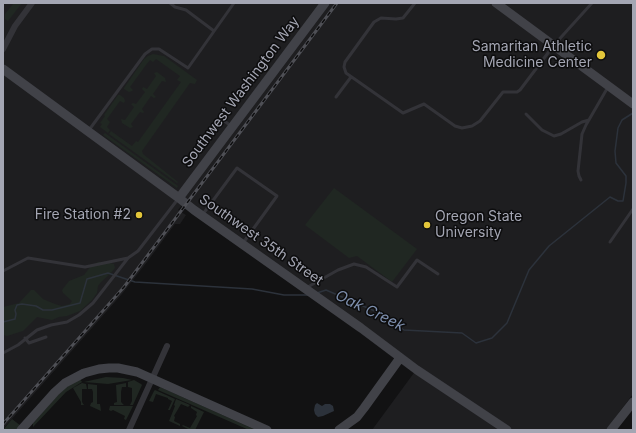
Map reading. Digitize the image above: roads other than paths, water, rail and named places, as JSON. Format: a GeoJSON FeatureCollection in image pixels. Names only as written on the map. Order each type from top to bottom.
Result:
{"type":"FeatureCollection","features":[{"type":"Feature","properties":{"kind":"street"},"geometry":{"type":"LineString","coordinates":[[3,49],[15,26],[32,3]]}},
{"type":"Feature","properties":{"kind":"street","name":"Southwest Washington Way"},"geometry":{"type":"LineString","coordinates":[[179,198],[325,3]]}},
{"type":"Feature","properties":{"kind":"street"},"geometry":{"type":"LineString","coordinates":[[498,4],[633,104]]}},
{"type":"Feature","properties":{"kind":"street","name":"Southwest 35th Street"},"geometry":{"type":"LineString","coordinates":[[3,69],[202,216],[320,299],[400,358],[507,430]]}},
{"type":"Feature","properties":{"kind":"street"},"geometry":{"type":"LineString","coordinates":[[129,430],[167,346]]}},
{"type":"Feature","properties":{"kind":"street"},"geometry":{"type":"LineString","coordinates":[[339,430],[357,417],[400,358]]}},
{"type":"Feature","properties":{"kind":"street"},"geometry":{"type":"LineString","coordinates":[[21,430],[60,387],[70,379],[99,369],[118,368],[136,372],[267,430]]}},
{"type":"Feature","properties":{"kind":"street"},"geometry":{"type":"LineString","coordinates":[[612,430],[633,402]]}},
{"type":"Feature","properties":{"kind":"lane"},"geometry":{"type":"LineString","coordinates":[[170,3],[176,7],[186,10],[214,30]]}},
{"type":"Feature","properties":{"kind":"lane"},"geometry":{"type":"LineString","coordinates":[[88,132],[139,61],[148,51],[158,49],[188,68],[234,3]]}},
{"type":"Feature","properties":{"kind":"lane"},"geometry":{"type":"LineString","coordinates":[[415,3],[403,18],[381,18],[372,25],[345,62],[344,67],[346,73],[403,113],[424,104],[455,126],[462,128],[480,121],[503,92],[517,92],[520,90],[554,45],[592,3]]}},
{"type":"Feature","properties":{"kind":"lane"},"geometry":{"type":"LineString","coordinates":[[336,97],[351,76]]}},
{"type":"Feature","properties":{"kind":"lane"},"geometry":{"type":"LineString","coordinates":[[581,180],[578,171],[582,134],[609,86]]}},
{"type":"Feature","properties":{"kind":"lane"},"geometry":{"type":"LineString","coordinates":[[526,114],[542,130],[554,136],[589,120]]}},
{"type":"Feature","properties":{"kind":"lane"},"geometry":{"type":"LineString","coordinates":[[223,120],[232,127]]}},
{"type":"Feature","properties":{"kind":"lane"},"geometry":{"type":"LineString","coordinates":[[202,216],[237,168],[260,184],[277,196],[242,244]]}},
{"type":"Feature","properties":{"kind":"lane"},"geometry":{"type":"LineString","coordinates":[[3,353],[18,345],[37,330],[51,325],[67,322],[80,315],[93,303],[128,258],[138,251],[179,198]]}},
{"type":"Feature","properties":{"kind":"lane"},"geometry":{"type":"LineString","coordinates":[[209,206],[249,235]]}},
{"type":"Feature","properties":{"kind":"lane"},"geometry":{"type":"LineString","coordinates":[[610,242],[633,209]]}},
{"type":"Feature","properties":{"kind":"lane"},"geometry":{"type":"LineString","coordinates":[[629,215],[633,217]]}},
{"type":"Feature","properties":{"kind":"lane"},"geometry":{"type":"LineString","coordinates":[[3,271],[28,258],[85,267],[128,258]]}},
{"type":"Feature","properties":{"kind":"lane"},"geometry":{"type":"LineString","coordinates":[[307,290],[338,270],[354,264],[372,270],[397,287],[417,260],[438,274]]}},
{"type":"Feature","properties":{"kind":"lane"},"geometry":{"type":"LineString","coordinates":[[25,338],[29,343],[46,337]]}},
{"type":"Feature","properties":{"kind":"waterway","name":"Oak Creek"},"geometry":{"type":"LineString","coordinates":[[317,293],[326,290],[377,312],[404,330],[462,333],[476,343],[492,338],[507,323],[529,270],[549,246],[610,197],[618,201],[623,201],[626,176],[616,163],[615,151],[618,128],[622,120],[633,113]]}},
{"type":"Feature","properties":{"kind":"waterway","name":"Oak Creek"},"geometry":{"type":"LineString","coordinates":[[3,322],[15,319],[15,310],[17,305],[22,304],[36,306],[43,310],[52,310],[80,303],[87,279],[108,273],[135,282],[252,289],[284,295],[308,295]]}},
{"type":"Feature","properties":{"kind":"railway"},"geometry":{"type":"LineString","coordinates":[[3,424],[124,287],[337,3]]}},
{"type":"Feature","properties":{"kind":"place","name":"Samaritan Athletic Medicine Center"},"geometry":{"type":"Point","coordinates":[601,55]}},
{"type":"Feature","properties":{"kind":"place","name":"Fire Station #2"},"geometry":{"type":"Point","coordinates":[139,215]}},
{"type":"Feature","properties":{"kind":"place","name":"Oregon State University"},"geometry":{"type":"Point","coordinates":[427,225]}}]}
